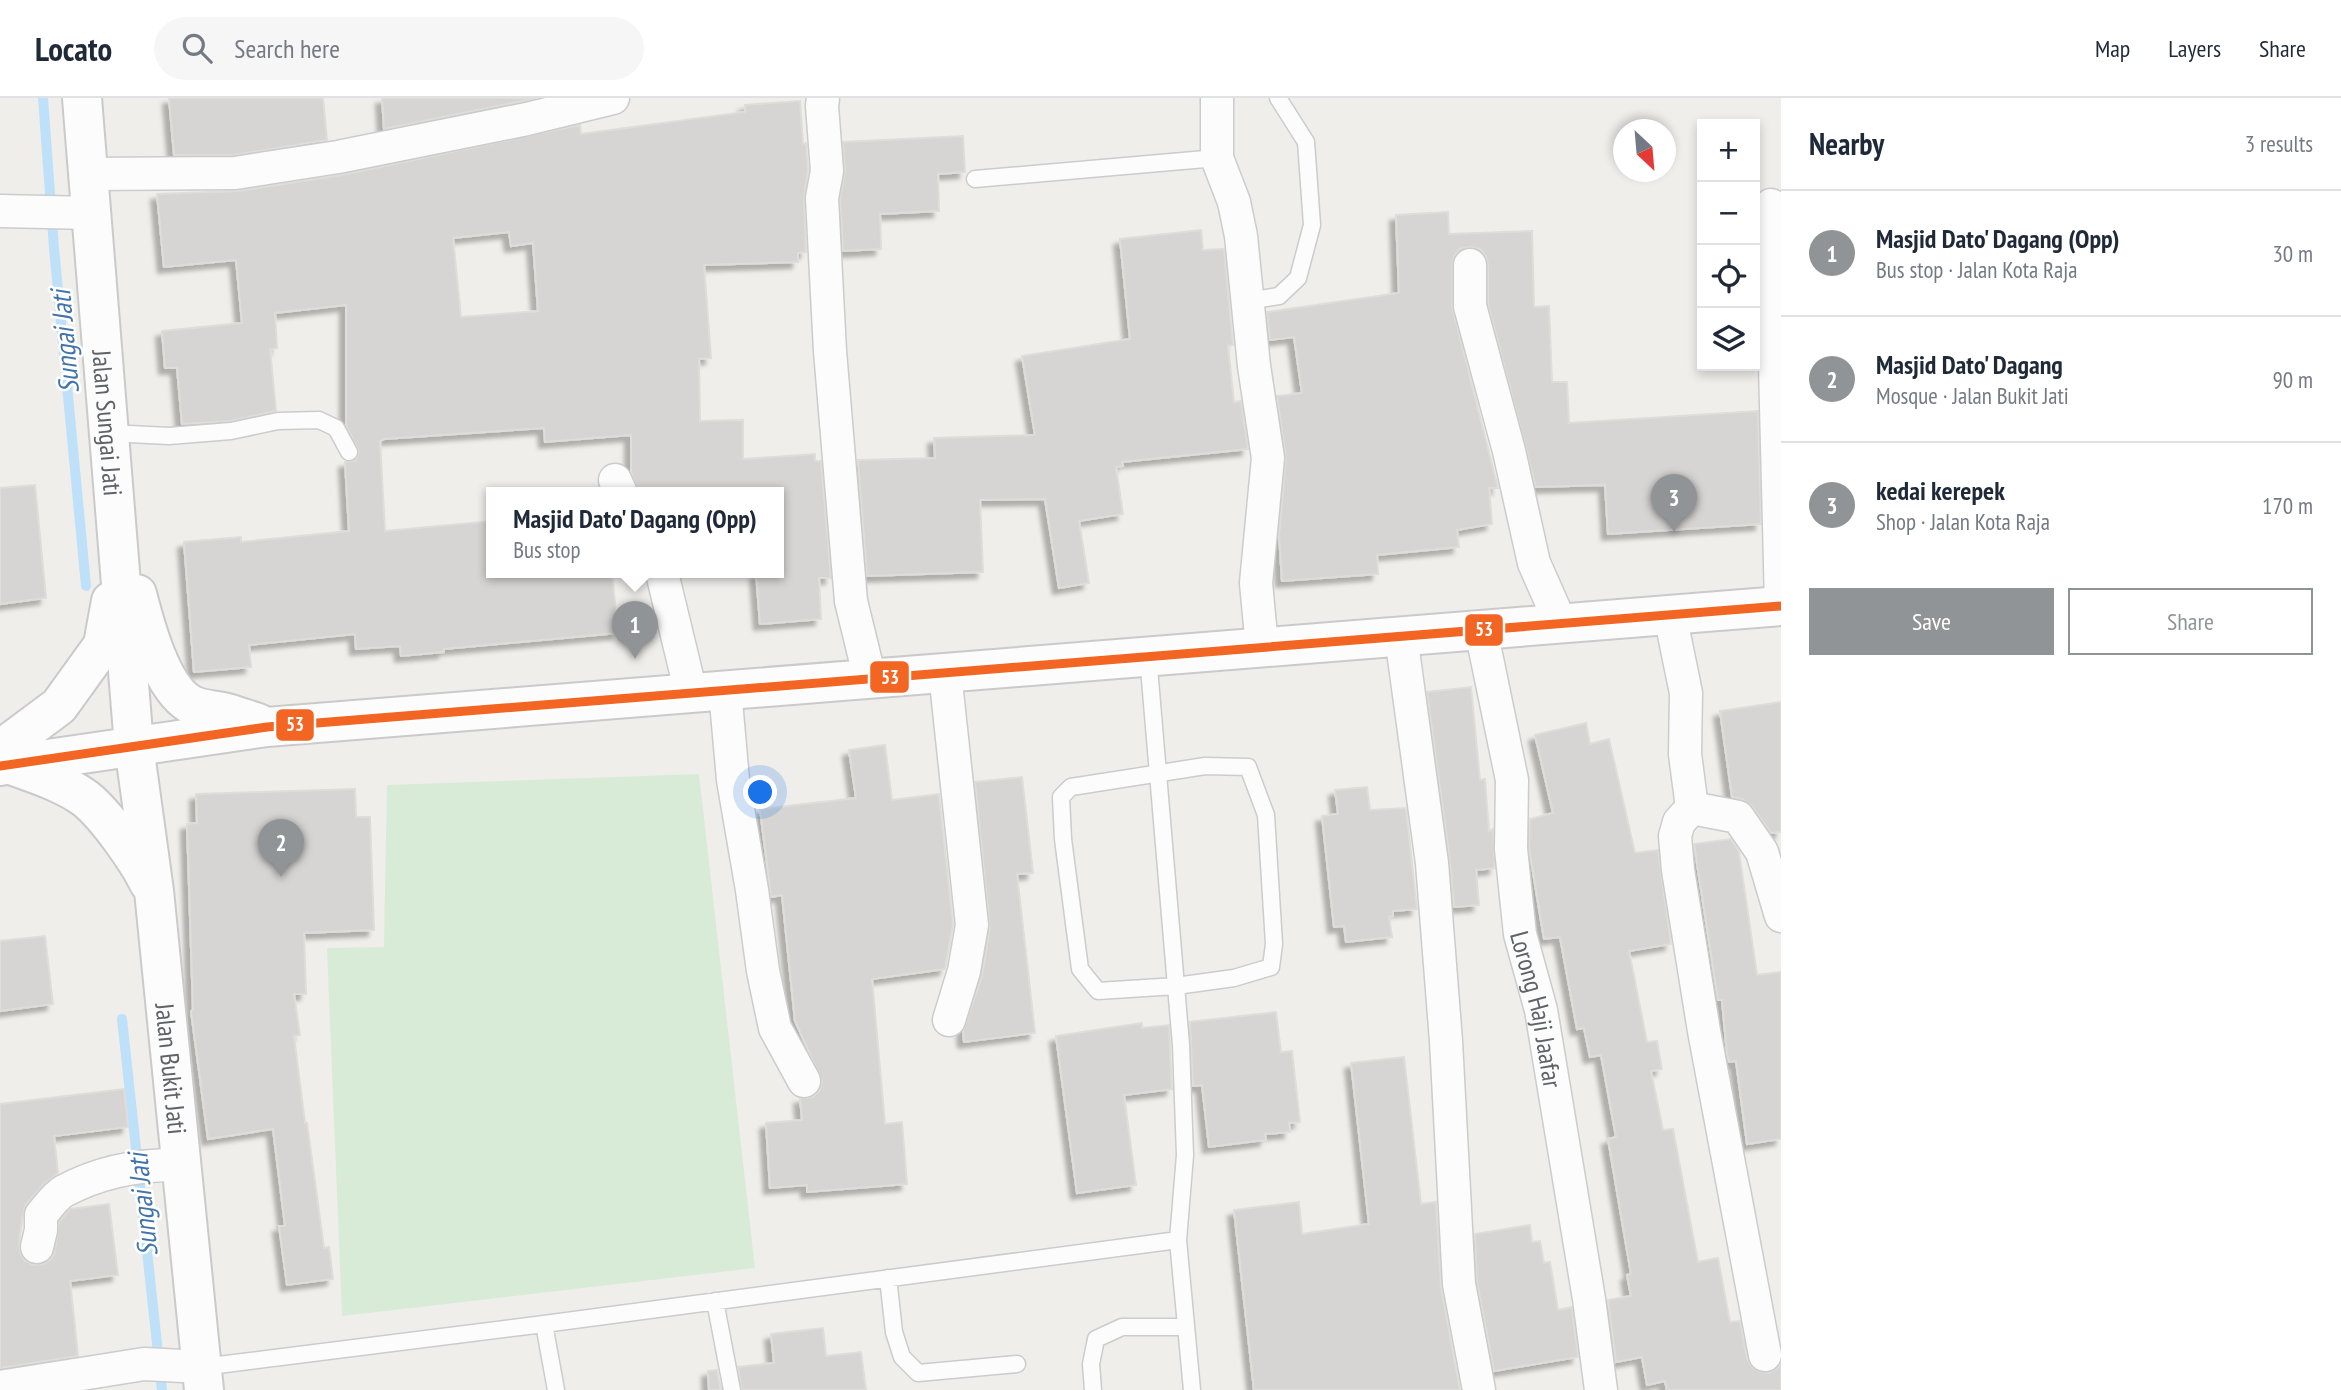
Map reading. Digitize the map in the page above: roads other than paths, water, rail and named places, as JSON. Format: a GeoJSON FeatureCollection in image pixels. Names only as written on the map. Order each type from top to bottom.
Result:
{"type":"FeatureCollection","features":[{"type":"Feature","properties":{"kind":"main road","name":"Jalan Sungai Jati"},"geometry":{"type":"LineString","coordinates":[[82,98],[88,174],[65,212],[109,433],[134,746]]}},
{"type":"Feature","properties":{"kind":"main road"},"geometry":{"type":"LineString","coordinates":[[118,549],[137,592],[145,625],[165,673],[176,691],[191,704],[267,726]]}},
{"type":"Feature","properties":{"kind":"main road"},"geometry":{"type":"LineString","coordinates":[[3,760],[59,706],[103,645],[118,549]]}},
{"type":"Feature","properties":{"kind":"main road"},"geometry":{"type":"LineString","coordinates":[[3,760],[134,746],[267,726],[1781,606]]}},
{"type":"Feature","properties":{"kind":"main road","name":"Jalan Bukit Jati"},"geometry":{"type":"LineString","coordinates":[[134,746],[154,891],[149,1166],[194,1374]]}},
{"type":"Feature","properties":{"kind":"main road"},"geometry":{"type":"LineString","coordinates":[[3,760],[86,799],[111,827],[154,891]]}},
{"type":"Feature","properties":{"kind":"street"},"geometry":{"type":"LineString","coordinates":[[88,174],[234,173],[338,157],[527,119],[613,98]]}},
{"type":"Feature","properties":{"kind":"street"},"geometry":{"type":"LineString","coordinates":[[823,98],[821,106],[827,171],[822,198],[823,239],[830,351],[851,601],[870,679]]}},
{"type":"Feature","properties":{"kind":"street"},"geometry":{"type":"LineString","coordinates":[[1217,98],[1217,158],[1234,202],[1241,236],[1254,366],[1268,458],[1256,583],[1262,647]]}},
{"type":"Feature","properties":{"kind":"street"},"geometry":{"type":"LineString","coordinates":[[1771,205],[1781,606]]}},
{"type":"Feature","properties":{"kind":"street"},"geometry":{"type":"LineString","coordinates":[[0,211],[65,212]]}},
{"type":"Feature","properties":{"kind":"street"},"geometry":{"type":"LineString","coordinates":[[1470,265],[1470,306],[1509,451],[1534,563],[1561,624]]}},
{"type":"Feature","properties":{"kind":"street"},"geometry":{"type":"LineString","coordinates":[[664,578],[708,691],[733,780],[763,971],[775,1028],[804,1081]]}},
{"type":"Feature","properties":{"kind":"street"},"geometry":{"type":"LineString","coordinates":[[1671,615],[1686,693],[1685,754],[1692,808]]}},
{"type":"Feature","properties":{"kind":"street","name":"Lorong Haji Jaafar"},"geometry":{"type":"LineString","coordinates":[[1481,630],[1512,780],[1511,849],[1520,934],[1541,1010],[1587,1286],[1601,1390]]}},
{"type":"Feature","properties":{"kind":"street"},"geometry":{"type":"LineString","coordinates":[[1401,636],[1432,863],[1446,1041],[1459,1284],[1479,1390]]}},
{"type":"Feature","properties":{"kind":"street"},"geometry":{"type":"LineString","coordinates":[[945,673],[972,925],[964,971],[949,1020]]}},
{"type":"Feature","properties":{"kind":"street"},"geometry":{"type":"LineString","coordinates":[[1692,808],[1738,817],[1762,852],[1781,916]]}},
{"type":"Feature","properties":{"kind":"street"},"geometry":{"type":"LineString","coordinates":[[1692,808],[1679,822],[1675,836],[1678,870],[1704,1031],[1765,1355]]}},
{"type":"Feature","properties":{"kind":"street"},"geometry":{"type":"LineString","coordinates":[[37,1247],[41,1215],[62,1192],[149,1166]]}},
{"type":"Feature","properties":{"kind":"street"},"geometry":{"type":"LineString","coordinates":[[0,1387],[144,1364],[194,1374]]}},
{"type":"Feature","properties":{"kind":"lane"},"geometry":{"type":"LineString","coordinates":[[1247,302],[1279,296],[1298,278],[1312,225],[1306,142],[1279,98]]}},
{"type":"Feature","properties":{"kind":"lane"},"geometry":{"type":"LineString","coordinates":[[975,178],[1217,158]]}},
{"type":"Feature","properties":{"kind":"lane"},"geometry":{"type":"LineString","coordinates":[[109,433],[169,436],[231,431],[278,421],[319,420],[337,428],[349,453]]}},
{"type":"Feature","properties":{"kind":"lane"},"geometry":{"type":"LineString","coordinates":[[1148,656],[1176,986],[1185,1155],[1178,1240],[1192,1390]]}},
{"type":"Feature","properties":{"kind":"lane"},"geometry":{"type":"LineString","coordinates":[[1205,766],[1248,767],[1266,816],[1274,944],[1271,967],[1234,978],[1176,986],[1098,990],[1080,969],[1063,839],[1061,797],[1071,787],[1159,772],[1205,766]]}},
{"type":"Feature","properties":{"kind":"lane"},"geometry":{"type":"LineString","coordinates":[[194,1374],[544,1324],[1178,1240]]}},
{"type":"Feature","properties":{"kind":"lane"},"geometry":{"type":"LineString","coordinates":[[888,1278],[894,1332],[902,1357],[918,1373],[1017,1364]]}},
{"type":"Feature","properties":{"kind":"lane"},"geometry":{"type":"LineString","coordinates":[[715,1301],[732,1390]]}},
{"type":"Feature","properties":{"kind":"lane"},"geometry":{"type":"LineString","coordinates":[[544,1324],[556,1390]]}},
{"type":"Feature","properties":{"kind":"lane"},"geometry":{"type":"LineString","coordinates":[[1093,1390],[1091,1364],[1096,1339],[1122,1327],[1186,1327]]}},
{"type":"Feature","properties":{"kind":"waterway","name":"Sungai Jati"},"geometry":{"type":"LineString","coordinates":[[43,98],[54,248],[86,586]]}},
{"type":"Feature","properties":{"kind":"waterway","name":"Sungai Jati"},"geometry":{"type":"LineString","coordinates":[[122,1019],[162,1390]]}},
{"type":"Feature","properties":{"kind":"place","name":"kedai kerepek"},"geometry":{"type":"Point","coordinates":[1674,532]}},
{"type":"Feature","properties":{"kind":"place","name":"Masjid Dato' Dagang (Opp)"},"geometry":{"type":"Point","coordinates":[635,659]}},
{"type":"Feature","properties":{"kind":"place","name":"Masjid Dato' Dagang"},"geometry":{"type":"Point","coordinates":[281,877]}}]}
